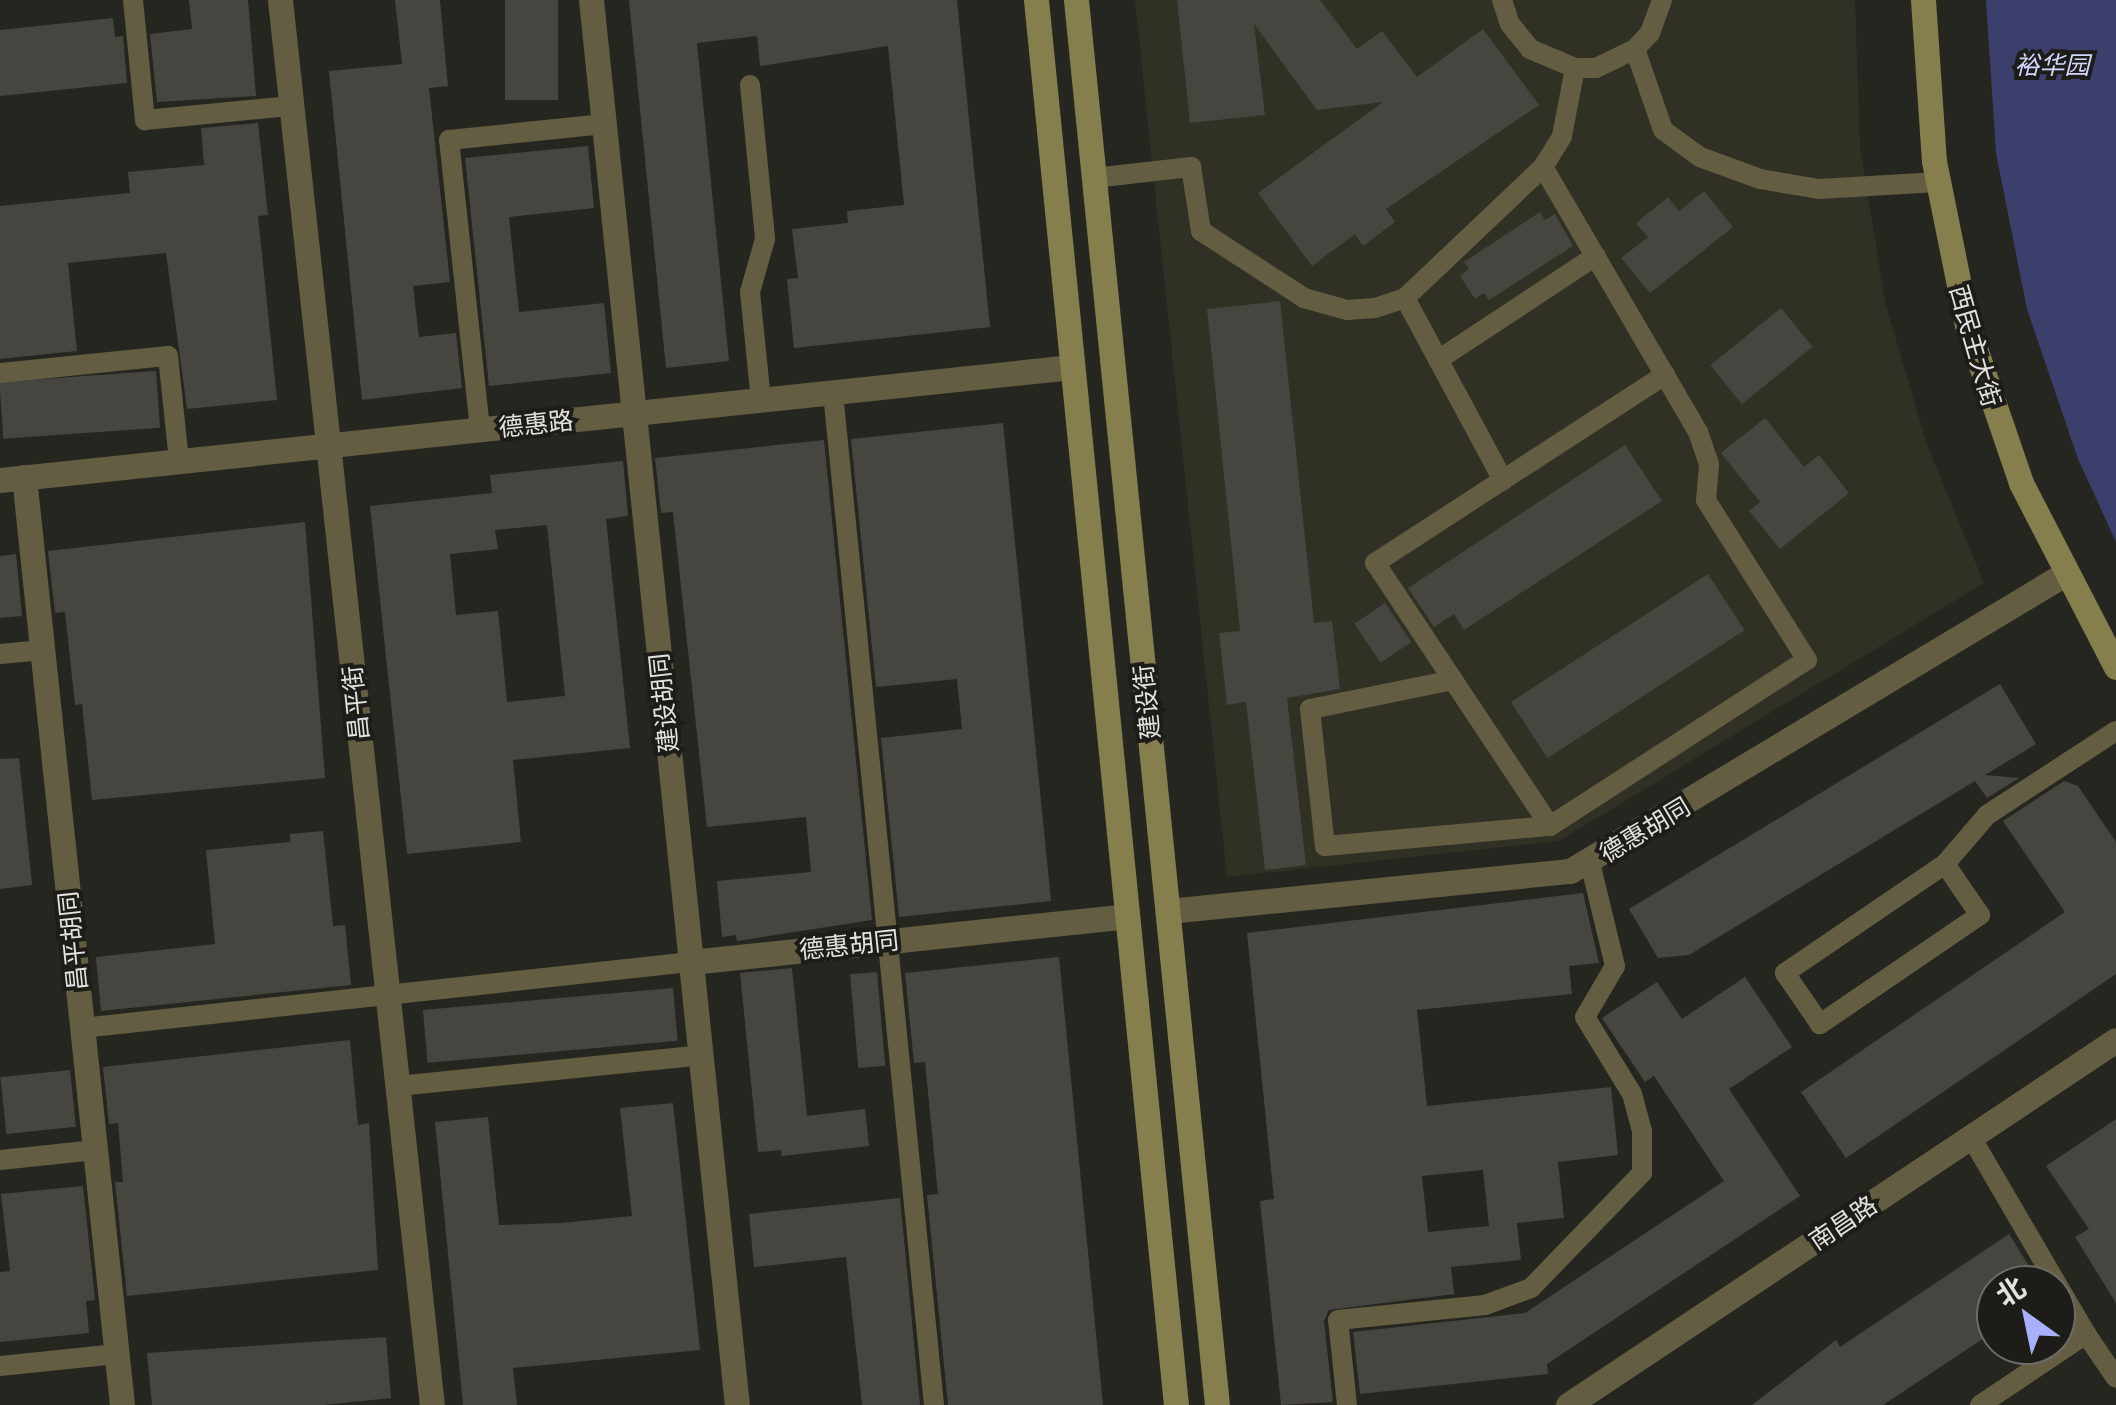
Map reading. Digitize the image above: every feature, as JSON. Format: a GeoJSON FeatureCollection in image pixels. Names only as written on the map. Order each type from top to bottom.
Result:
{"type":"FeatureCollection","features":[{"type":"Feature","properties":{"kind":"main road","name":"建设街"},"geometry":{"type":"LineString","coordinates":[[1036,0],[1176,1405]]}},
{"type":"Feature","properties":{"kind":"main road","name":"建设街"},"geometry":{"type":"LineString","coordinates":[[1076,0],[1217,1405]]}},
{"type":"Feature","properties":{"kind":"main road","name":"西民主大街"},"geometry":{"type":"LineString","coordinates":[[1924,0],[1938,182],[1991,405],[2064,575],[2116,667]]}},
{"type":"Feature","properties":{"kind":"street","name":"昌平街"},"geometry":{"type":"LineString","coordinates":[[280,0],[432,1405]]}},
{"type":"Feature","properties":{"kind":"street","name":"建设胡同"},"geometry":{"type":"LineString","coordinates":[[591,0],[737,1405]]}},
{"type":"Feature","properties":{"kind":"street","name":"德惠路"},"geometry":{"type":"LineString","coordinates":[[12,478],[1072,368]]}},
{"type":"Feature","properties":{"kind":"street","name":"昌平胡同"},"geometry":{"type":"LineString","coordinates":[[12,478],[43,650],[122,1405]]}},
{"type":"Feature","properties":{"kind":"street","name":"德惠胡同"},"geometry":{"type":"LineString","coordinates":[[1168,911],[1554,873],[1590,863],[2064,575]]}},
{"type":"Feature","properties":{"kind":"street","name":"德惠胡同"},"geometry":{"type":"LineString","coordinates":[[691,962],[1127,916]]}},
{"type":"Feature","properties":{"kind":"street","name":"南昌路"},"geometry":{"type":"LineString","coordinates":[[1568,1405],[2116,1040]]}},
{"type":"Feature","properties":{"kind":"lane"},"geometry":{"type":"LineString","coordinates":[[133,0],[145,120],[291,106]]}},
{"type":"Feature","properties":{"kind":"lane"},"geometry":{"type":"LineString","coordinates":[[1502,0],[1510,24],[1530,50],[1574,68],[1596,68],[1635,49],[1650,34],[1662,0]]}},
{"type":"Feature","properties":{"kind":"lane"},"geometry":{"type":"LineString","coordinates":[[1635,49],[1662,130],[1700,157],[1760,179],[1819,188],[1938,182]]}},
{"type":"Feature","properties":{"kind":"lane"},"geometry":{"type":"LineString","coordinates":[[1094,178],[1191,168],[1201,231],[1304,298],[1347,310],[1405,298],[1542,167],[1562,136],[1574,68]]}},
{"type":"Feature","properties":{"kind":"lane"},"geometry":{"type":"LineString","coordinates":[[750,85],[766,239],[750,292],[761,400]]}},
{"type":"Feature","properties":{"kind":"lane"},"geometry":{"type":"LineString","coordinates":[[480,430],[449,140],[604,124]]}},
{"type":"Feature","properties":{"kind":"lane"},"geometry":{"type":"LineString","coordinates":[[1454,680],[1310,710],[1325,846],[1550,826],[1807,660],[1706,500],[1708,464],[1698,432],[1542,167]]}},
{"type":"Feature","properties":{"kind":"lane"},"geometry":{"type":"LineString","coordinates":[[1438,360],[1596,256]]}},
{"type":"Feature","properties":{"kind":"lane"},"geometry":{"type":"LineString","coordinates":[[1405,298],[1503,480]]}},
{"type":"Feature","properties":{"kind":"lane"},"geometry":{"type":"LineString","coordinates":[[0,373],[168,356],[178,461]]}},
{"type":"Feature","properties":{"kind":"lane"},"geometry":{"type":"LineString","coordinates":[[1550,826],[1375,562],[1665,375]]}},
{"type":"Feature","properties":{"kind":"lane"},"geometry":{"type":"LineString","coordinates":[[833,393],[934,1405]]}},
{"type":"Feature","properties":{"kind":"lane"},"geometry":{"type":"LineString","coordinates":[[0,654],[43,650]]}},
{"type":"Feature","properties":{"kind":"lane"},"geometry":{"type":"LineString","coordinates":[[1945,864],[1980,915],[1820,1024],[1785,973],[1945,864],[1987,815],[2116,732]]}},
{"type":"Feature","properties":{"kind":"lane"},"geometry":{"type":"LineString","coordinates":[[1347,1405],[1338,1320],[1485,1305],[1532,1288],[1642,1174],[1642,1131],[1632,1094],[1585,1017],[1615,966],[1590,863]]}},
{"type":"Feature","properties":{"kind":"lane"},"geometry":{"type":"LineString","coordinates":[[82,1028],[691,962]]}},
{"type":"Feature","properties":{"kind":"lane"},"geometry":{"type":"LineString","coordinates":[[398,1086],[701,1055]]}},
{"type":"Feature","properties":{"kind":"lane"},"geometry":{"type":"LineString","coordinates":[[1972,1137],[2086,1334],[2116,1378]]}},
{"type":"Feature","properties":{"kind":"lane"},"geometry":{"type":"LineString","coordinates":[[0,1160],[95,1150]]}},
{"type":"Feature","properties":{"kind":"lane"},"geometry":{"type":"LineString","coordinates":[[1980,1405],[2086,1334]]}},
{"type":"Feature","properties":{"kind":"lane"},"geometry":{"type":"LineString","coordinates":[[0,1366],[116,1354]]}},
{"type":"Feature","properties":{"kind":"shaded area"},"geometry":{"type":"Polygon","coordinates":[[[1135,0],[1855,0],[1860,147],[1885,302],[1927,445],[1984,583],[1559,841],[1227,877],[1135,0]]]}},
{"type":"Feature","properties":{"kind":"green space","name":"裕华园"},"geometry":{"type":"Polygon","coordinates":[[[1986,0],[2116,0],[2116,542],[2078,459],[2027,309],[1996,153],[1986,0]]]}},
{"type":"Feature","properties":{"kind":"building"},"geometry":{"type":"Polygon","coordinates":[[[189,0],[248,0],[256,96],[157,102],[150,34],[192,29],[189,0]]]}},
{"type":"Feature","properties":{"kind":"building"},"geometry":{"type":"Polygon","coordinates":[[[395,0],[440,0],[448,86],[429,88],[450,282],[413,286],[419,337],[456,333],[462,388],[362,400],[329,71],[402,64],[395,0]]]}},
{"type":"Feature","properties":{"kind":"building"},"geometry":{"type":"Polygon","coordinates":[[[505,0],[558,0],[558,100],[505,100],[505,0]]]}},
{"type":"Feature","properties":{"kind":"building"},"geometry":{"type":"Polygon","coordinates":[[[629,0],[957,0],[990,327],[794,348],[787,279],[798,278],[792,229],[848,223],[847,211],[904,205],[888,46],[760,66],[757,36],[697,43],[729,361],[666,368],[629,0]]]}},
{"type":"Feature","properties":{"kind":"building"},"geometry":{"type":"Polygon","coordinates":[[[1177,0],[1320,0],[1357,49],[1382,31],[1417,77],[1483,29],[1539,105],[1386,209],[1395,222],[1363,246],[1355,234],[1312,266],[1258,193],[1383,102],[1317,110],[1254,24],[1265,115],[1190,123],[1177,0]]]}},
{"type":"Feature","properties":{"kind":"building"},"geometry":{"type":"Polygon","coordinates":[[[113,18],[115,37],[123,36],[127,83],[0,96],[0,30],[113,18]]]}},
{"type":"Feature","properties":{"kind":"building"},"geometry":{"type":"Polygon","coordinates":[[[258,123],[268,215],[258,216],[277,400],[187,409],[166,253],[68,263],[77,351],[0,359],[0,206],[130,193],[128,172],[204,165],[201,128],[258,123]]]}},
{"type":"Feature","properties":{"kind":"building"},"geometry":{"type":"Polygon","coordinates":[[[588,146],[594,208],[509,217],[519,312],[604,303],[611,373],[489,386],[465,158],[588,146]]]}},
{"type":"Feature","properties":{"kind":"building"},"geometry":{"type":"Polygon","coordinates":[[[1704,191],[1733,227],[1650,293],[1621,258],[1648,237],[1636,223],[1668,197],[1679,211],[1704,191]]]}},
{"type":"Feature","properties":{"kind":"building"},"geometry":{"type":"Polygon","coordinates":[[[1540,212],[1545,220],[1555,214],[1573,246],[1489,300],[1484,293],[1475,299],[1460,276],[1469,269],[1464,262],[1540,212]]]}},
{"type":"Feature","properties":{"kind":"building"},"geometry":{"type":"Polygon","coordinates":[[[1280,301],[1314,623],[1332,621],[1340,689],[1287,698],[1306,865],[1265,870],[1246,702],[1227,705],[1219,633],[1240,631],[1207,309],[1280,301]]]}},
{"type":"Feature","properties":{"kind":"building"},"geometry":{"type":"Polygon","coordinates":[[[1781,308],[1812,347],[1742,404],[1710,365],[1781,308]]]}},
{"type":"Feature","properties":{"kind":"building"},"geometry":{"type":"Polygon","coordinates":[[[156,371],[160,428],[3,439],[0,382],[156,371]]]}},
{"type":"Feature","properties":{"kind":"building"},"geometry":{"type":"Polygon","coordinates":[[[1765,418],[1804,467],[1819,455],[1849,493],[1780,549],[1749,511],[1760,502],[1721,453],[1765,418]]]}},
{"type":"Feature","properties":{"kind":"building"},"geometry":{"type":"Polygon","coordinates":[[[1003,423],[1051,901],[899,917],[881,738],[962,729],[957,679],[876,687],[851,439],[1003,423]]]}},
{"type":"Feature","properties":{"kind":"building"},"geometry":{"type":"Polygon","coordinates":[[[824,440],[872,920],[737,941],[736,935],[722,937],[717,881],[811,872],[806,817],[707,827],[673,512],[661,513],[655,458],[824,440]]]}},
{"type":"Feature","properties":{"kind":"building"},"geometry":{"type":"Polygon","coordinates":[[[1625,445],[1662,501],[1464,630],[1454,614],[1434,627],[1408,588],[1625,445]]]}},
{"type":"Feature","properties":{"kind":"building"},"geometry":{"type":"Polygon","coordinates":[[[623,461],[628,516],[606,519],[630,748],[513,760],[521,842],[407,854],[370,506],[492,493],[490,475],[623,461]],[[547,525],[495,530],[498,549],[450,554],[456,615],[498,611],[507,702],[565,696],[547,525]]]}},
{"type":"Feature","properties":{"kind":"building"},"geometry":{"type":"Polygon","coordinates":[[[305,522],[325,778],[92,800],[82,704],[75,705],[65,612],[55,613],[48,551],[305,522]]]}},
{"type":"Feature","properties":{"kind":"building"},"geometry":{"type":"Polygon","coordinates":[[[16,554],[22,616],[0,618],[0,556],[16,554]]]}},
{"type":"Feature","properties":{"kind":"building"},"geometry":{"type":"Polygon","coordinates":[[[1708,574],[1744,630],[1547,758],[1511,702],[1708,574]]]}},
{"type":"Feature","properties":{"kind":"building"},"geometry":{"type":"Polygon","coordinates":[[[1385,603],[1411,642],[1381,663],[1354,624],[1385,603]]]}},
{"type":"Feature","properties":{"kind":"building"},"geometry":{"type":"Polygon","coordinates":[[[2000,684],[2036,744],[1985,775],[2019,778],[1987,798],[1975,781],[1689,955],[1658,958],[1629,909],[2000,684]]]}},
{"type":"Feature","properties":{"kind":"building"},"geometry":{"type":"Polygon","coordinates":[[[19,758],[32,885],[0,889],[0,759],[19,758]]]}},
{"type":"Feature","properties":{"kind":"building"},"geometry":{"type":"Polygon","coordinates":[[[2064,781],[2078,786],[2116,842],[2116,974],[1846,1158],[1801,1092],[2065,912],[2003,821],[2064,781]]]}},
{"type":"Feature","properties":{"kind":"building"},"geometry":{"type":"Polygon","coordinates":[[[323,831],[333,926],[345,925],[351,985],[101,1011],[96,957],[215,944],[206,850],[290,842],[290,834],[323,831]]]}},
{"type":"Feature","properties":{"kind":"building"},"geometry":{"type":"Polygon","coordinates":[[[1583,893],[1599,963],[1569,966],[1572,994],[1417,1010],[1427,1106],[1611,1087],[1618,1155],[1558,1162],[1564,1218],[1517,1223],[1521,1260],[1451,1267],[1454,1294],[1329,1310],[1324,1321],[1333,1402],[1281,1405],[1260,1201],[1274,1199],[1247,933],[1583,893]],[[1483,1170],[1422,1176],[1428,1232],[1489,1226],[1483,1170]]]}},
{"type":"Feature","properties":{"kind":"building"},"geometry":{"type":"Polygon","coordinates":[[[1059,957],[1103,1405],[948,1405],[927,1195],[938,1194],[925,1062],[914,1063],[905,973],[1059,957]]]}},
{"type":"Feature","properties":{"kind":"building"},"geometry":{"type":"Polygon","coordinates":[[[792,968],[807,1116],[865,1109],[869,1146],[782,1156],[781,1150],[758,1152],[740,973],[792,968]]]}},
{"type":"Feature","properties":{"kind":"building"},"geometry":{"type":"Polygon","coordinates":[[[877,972],[885,1066],[858,1068],[850,974],[877,972]]]}},
{"type":"Feature","properties":{"kind":"building"},"geometry":{"type":"Polygon","coordinates":[[[1745,977],[1792,1047],[1729,1089],[1800,1196],[1547,1364],[1548,1374],[1360,1394],[1353,1332],[1525,1313],[1724,1181],[1654,1076],[1645,1082],[1602,1018],[1657,982],[1682,1019],[1745,977]]]}},
{"type":"Feature","properties":{"kind":"building"},"geometry":{"type":"Polygon","coordinates":[[[673,988],[678,1041],[428,1063],[423,1010],[673,988]]]}},
{"type":"Feature","properties":{"kind":"building"},"geometry":{"type":"Polygon","coordinates":[[[350,1040],[358,1125],[369,1123],[378,1270],[127,1296],[115,1182],[123,1182],[118,1123],[109,1124],[103,1067],[350,1040]]]}},
{"type":"Feature","properties":{"kind":"building"},"geometry":{"type":"Polygon","coordinates":[[[70,1070],[76,1127],[6,1134],[0,1077],[70,1070]]]}},
{"type":"Feature","properties":{"kind":"building"},"geometry":{"type":"Polygon","coordinates":[[[673,1103],[700,1350],[513,1368],[517,1405],[463,1405],[435,1122],[488,1117],[499,1225],[561,1223],[632,1216],[620,1108],[673,1103]]]}},
{"type":"Feature","properties":{"kind":"building"},"geometry":{"type":"Polygon","coordinates":[[[2116,1119],[2116,1303],[2075,1237],[2089,1229],[2046,1166],[2116,1119]]]}},
{"type":"Feature","properties":{"kind":"building"},"geometry":{"type":"Polygon","coordinates":[[[83,1186],[95,1300],[86,1301],[89,1333],[0,1342],[0,1272],[10,1271],[1,1194],[83,1186]]]}},
{"type":"Feature","properties":{"kind":"building"},"geometry":{"type":"Polygon","coordinates":[[[900,1198],[920,1405],[862,1405],[846,1257],[754,1267],[749,1214],[900,1198]]]}},
{"type":"Feature","properties":{"kind":"building"},"geometry":{"type":"Polygon","coordinates":[[[2009,1234],[2028,1265],[1976,1265],[1976,1343],[1883,1405],[1752,1405],[1836,1340],[1840,1347],[2009,1234]]]}},
{"type":"Feature","properties":{"kind":"building"},"geometry":{"type":"Polygon","coordinates":[[[386,1337],[391,1398],[323,1405],[152,1405],[147,1353],[386,1337]]]}}]}
